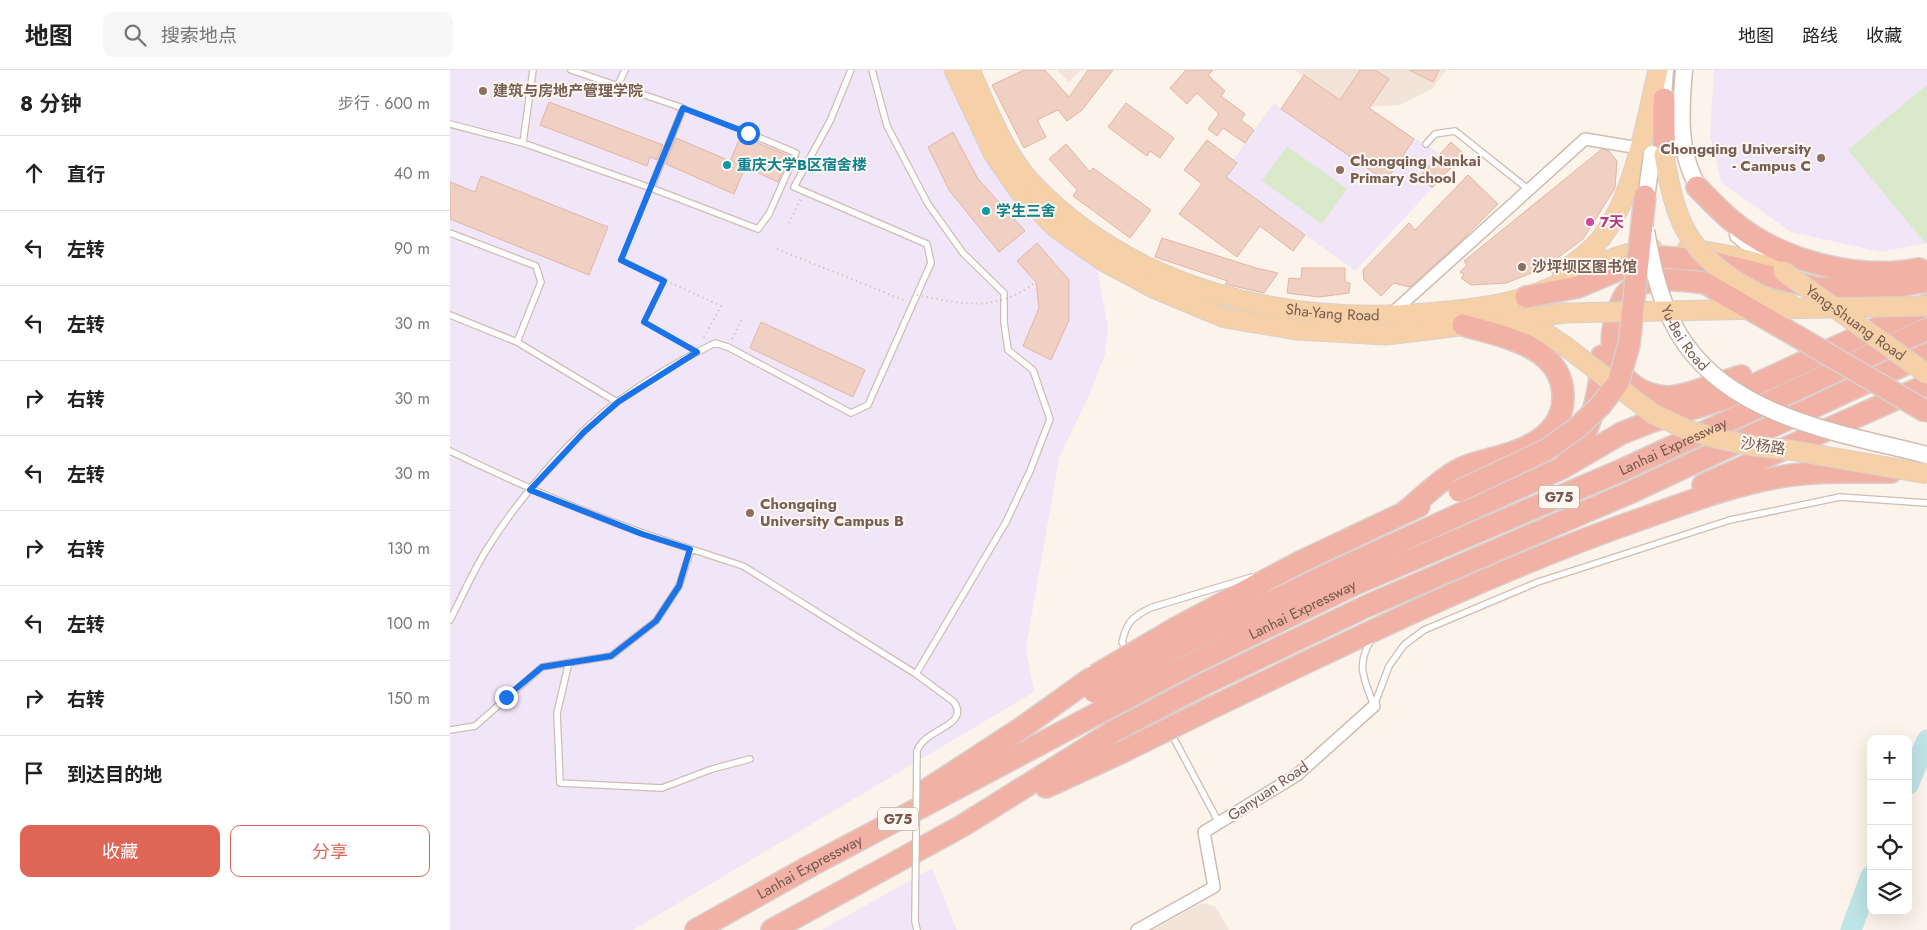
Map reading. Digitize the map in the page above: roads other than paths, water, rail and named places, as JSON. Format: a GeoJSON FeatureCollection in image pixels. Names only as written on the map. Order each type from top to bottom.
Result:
{"type":"FeatureCollection","features":[{"type":"Feature","properties":{"kind":"highway"},"geometry":{"type":"LineString","coordinates":[[1651,152],[1664,99]]}},
{"type":"Feature","properties":{"kind":"highway"},"geometry":{"type":"LineString","coordinates":[[1698,188],[1732,221],[1764,241],[1797,257],[1833,268],[1870,273],[1908,271],[1927,267]]}},
{"type":"Feature","properties":{"kind":"highway"},"geometry":{"type":"LineString","coordinates":[[812,865],[1023,727],[1092,685],[1179,636],[1300,562],[1406,511],[1459,491],[1546,450],[1577,428],[1602,405],[1618,383],[1629,345],[1645,196]]}},
{"type":"Feature","properties":{"kind":"highway"},"geometry":{"type":"LineString","coordinates":[[1526,297],[1578,287],[1618,270],[1662,257],[1703,260],[1817,288],[1874,290],[1927,281]]}},
{"type":"Feature","properties":{"kind":"highway"},"geometry":{"type":"LineString","coordinates":[[1562,468],[1579,447],[1594,408],[1601,368],[1605,310],[1620,286],[1646,271],[1674,269],[1707,279],[1927,401]]}},
{"type":"Feature","properties":{"kind":"highway"},"geometry":{"type":"LineString","coordinates":[[1849,343],[1669,397],[1647,393],[1631,383],[1620,370],[1612,354],[1611,335],[1620,305],[1630,290],[1652,281],[1707,279],[1927,412]]}},
{"type":"Feature","properties":{"kind":"highway"},"geometry":{"type":"LineString","coordinates":[[1179,636],[1346,566],[1562,468],[1622,433],[1726,398],[1927,306]]}},
{"type":"Feature","properties":{"kind":"highway"},"geometry":{"type":"LineString","coordinates":[[1406,511],[1453,473],[1467,466],[1531,445],[1552,428],[1560,416],[1564,389],[1560,374],[1549,360],[1534,348],[1516,340],[1463,325]]}},
{"type":"Feature","properties":{"kind":"highway","name":"Lanhai Expressway"},"geometry":{"type":"LineString","coordinates":[[696,930],[812,865],[1191,664],[1355,584],[1622,470],[1927,329]]}},
{"type":"Feature","properties":{"kind":"highway","name":"Lanhai Expressway"},"geometry":{"type":"LineString","coordinates":[[772,930],[962,826],[1114,731],[1204,684],[1367,606],[1629,493],[1927,354]]}},
{"type":"Feature","properties":{"kind":"highway"},"geometry":{"type":"LineString","coordinates":[[962,826],[1122,752],[1379,627],[1582,539],[1927,385]]}},
{"type":"Feature","properties":{"kind":"highway"},"geometry":{"type":"LineString","coordinates":[[1582,539],[1732,487],[1786,476],[1836,472],[1920,473]]}},
{"type":"Feature","properties":{"kind":"main road","name":"Sha-Yang Road"},"geometry":{"type":"LineString","coordinates":[[954,70],[993,153],[1019,192],[1057,229],[1103,261],[1153,288],[1225,318],[1296,330],[1386,335],[1510,320],[1540,329],[1565,346]]}},
{"type":"Feature","properties":{"kind":"main road","name":"Sha-Yang Road"},"geometry":{"type":"LineString","coordinates":[[970,70],[1004,144],[1030,180],[1068,218],[1112,248],[1161,273],[1230,299],[1295,311],[1389,316],[1458,311],[1526,297],[1615,257],[1659,247],[1713,251],[1750,260],[1783,271]]}},
{"type":"Feature","properties":{"kind":"main road"},"geometry":{"type":"LineString","coordinates":[[1526,297],[1583,257],[1598,241],[1613,219],[1651,152],[1658,70]]}},
{"type":"Feature","properties":{"kind":"main road"},"geometry":{"type":"LineString","coordinates":[[1664,99],[1666,70]]}},
{"type":"Feature","properties":{"kind":"main road"},"geometry":{"type":"LineString","coordinates":[[1684,70],[1680,115],[1686,164],[1698,188],[1728,226],[1783,271]]}},
{"type":"Feature","properties":{"kind":"main road"},"geometry":{"type":"LineString","coordinates":[[1651,152],[1683,226],[1701,254],[1722,273],[1770,299],[1786,303],[1847,308]]}},
{"type":"Feature","properties":{"kind":"main road","name":"Yu-Bei Road"},"geometry":{"type":"LineString","coordinates":[[1651,152],[1645,196],[1646,228],[1657,283],[1674,326],[1703,366],[1742,395],[1774,410],[1818,427],[1927,455]]}},
{"type":"Feature","properties":{"kind":"main road","name":"Yang-Shuang Road"},"geometry":{"type":"LineString","coordinates":[[1783,271],[1927,374]]}},
{"type":"Feature","properties":{"kind":"main road"},"geometry":{"type":"LineString","coordinates":[[1510,320],[1564,313],[1927,306]]}},
{"type":"Feature","properties":{"kind":"main road","name":"沙杨路"},"geometry":{"type":"LineString","coordinates":[[1565,346],[1653,414],[1688,430],[1754,446],[1790,450],[1920,473]]}},
{"type":"Feature","properties":{"kind":"street"},"geometry":{"type":"LineString","coordinates":[[1389,316],[1585,139],[1651,152]]}},
{"type":"Feature","properties":{"kind":"street","name":"Ganyuan Road"},"geometry":{"type":"LineString","coordinates":[[1137,930],[1214,887],[1204,832],[1297,775],[1374,706]]}},
{"type":"Feature","properties":{"kind":"lane"},"geometry":{"type":"LineString","coordinates":[[523,143],[533,70]]}},
{"type":"Feature","properties":{"kind":"lane"},"geometry":{"type":"LineString","coordinates":[[571,70],[683,108],[651,188]]}},
{"type":"Feature","properties":{"kind":"lane"},"geometry":{"type":"LineString","coordinates":[[618,85],[625,70]]}},
{"type":"Feature","properties":{"kind":"lane"},"geometry":{"type":"LineString","coordinates":[[450,620],[486,550],[530,490],[584,432],[618,402],[697,352],[715,343],[728,347],[851,413],[868,405],[931,262],[927,244],[794,187],[830,121],[851,70]]}},
{"type":"Feature","properties":{"kind":"lane"},"geometry":{"type":"LineString","coordinates":[[872,70],[887,126],[928,204],[963,253],[1004,293],[1004,322],[1008,350],[1033,370],[1050,419],[1006,522],[916,674]]}},
{"type":"Feature","properties":{"kind":"lane"},"geometry":{"type":"LineString","coordinates":[[450,124],[523,143],[651,188],[758,229],[769,214],[796,153],[748,133]]}},
{"type":"Feature","properties":{"kind":"lane"},"geometry":{"type":"LineString","coordinates":[[1426,144],[1435,134],[1455,131],[1528,189]]}},
{"type":"Feature","properties":{"kind":"lane"},"geometry":{"type":"LineString","coordinates":[[450,233],[536,266],[540,282],[517,342]]}},
{"type":"Feature","properties":{"kind":"lane"},"geometry":{"type":"LineString","coordinates":[[450,315],[517,342],[618,402]]}},
{"type":"Feature","properties":{"kind":"lane"},"geometry":{"type":"LineString","coordinates":[[450,451],[530,490],[642,534],[743,566],[916,674],[954,702],[958,708],[958,714],[952,723],[924,738],[917,752],[915,921],[917,930]]}},
{"type":"Feature","properties":{"kind":"lane"},"geometry":{"type":"LineString","coordinates":[[1374,706],[1389,666],[1404,645],[1424,630],[1538,582],[1730,520],[1840,497],[1927,503]]}},
{"type":"Feature","properties":{"kind":"lane"},"geometry":{"type":"LineString","coordinates":[[450,730],[475,726],[542,667],[611,656],[656,621],[679,586],[690,549]]}},
{"type":"Feature","properties":{"kind":"lane"},"geometry":{"type":"LineString","coordinates":[[1141,676],[1122,642],[1126,626],[1135,616],[1150,608],[1300,562]]}},
{"type":"Feature","properties":{"kind":"lane"},"geometry":{"type":"LineString","coordinates":[[1374,706],[1360,667],[1363,653],[1379,627]]}},
{"type":"Feature","properties":{"kind":"lane"},"geometry":{"type":"LineString","coordinates":[[569,662],[557,713],[560,783],[662,788],[712,769],[750,759]]}},
{"type":"Feature","properties":{"kind":"lane"},"geometry":{"type":"LineString","coordinates":[[1145,685],[1150,694]]}},
{"type":"Feature","properties":{"kind":"lane"},"geometry":{"type":"LineString","coordinates":[[1154,702],[1159,711]]}},
{"type":"Feature","properties":{"kind":"lane"},"geometry":{"type":"LineString","coordinates":[[1164,720],[1219,823]]}},
{"type":"Feature","properties":{"kind":"waterway"},"geometry":{"type":"LineString","coordinates":[[1910,780],[1927,740]]}},
{"type":"Feature","properties":{"kind":"waterway"},"geometry":{"type":"LineString","coordinates":[[1851,930],[1867,887]]}},
{"type":"Feature","properties":{"kind":"place","name":"建筑与房地产管理学院"},"geometry":{"type":"Point","coordinates":[483,91]}},
{"type":"Feature","properties":{"kind":"place","name":"Chongqing University - Campus C"},"geometry":{"type":"Point","coordinates":[1821,158]}},
{"type":"Feature","properties":{"kind":"place","name":"重庆大学B区宿舍楼"},"geometry":{"type":"Point","coordinates":[727,165]}},
{"type":"Feature","properties":{"kind":"place","name":"Chongqing Nankai Primary School"},"geometry":{"type":"Point","coordinates":[1340,170]}},
{"type":"Feature","properties":{"kind":"place","name":"学生三舍"},"geometry":{"type":"Point","coordinates":[986,211]}},
{"type":"Feature","properties":{"kind":"place","name":"7天"},"geometry":{"type":"Point","coordinates":[1590,222]}},
{"type":"Feature","properties":{"kind":"place","name":"沙坪坝区图书馆"},"geometry":{"type":"Point","coordinates":[1522,267]}},
{"type":"Feature","properties":{"kind":"place","name":"Chongqing University Campus B"},"geometry":{"type":"Point","coordinates":[750,513]}}]}
